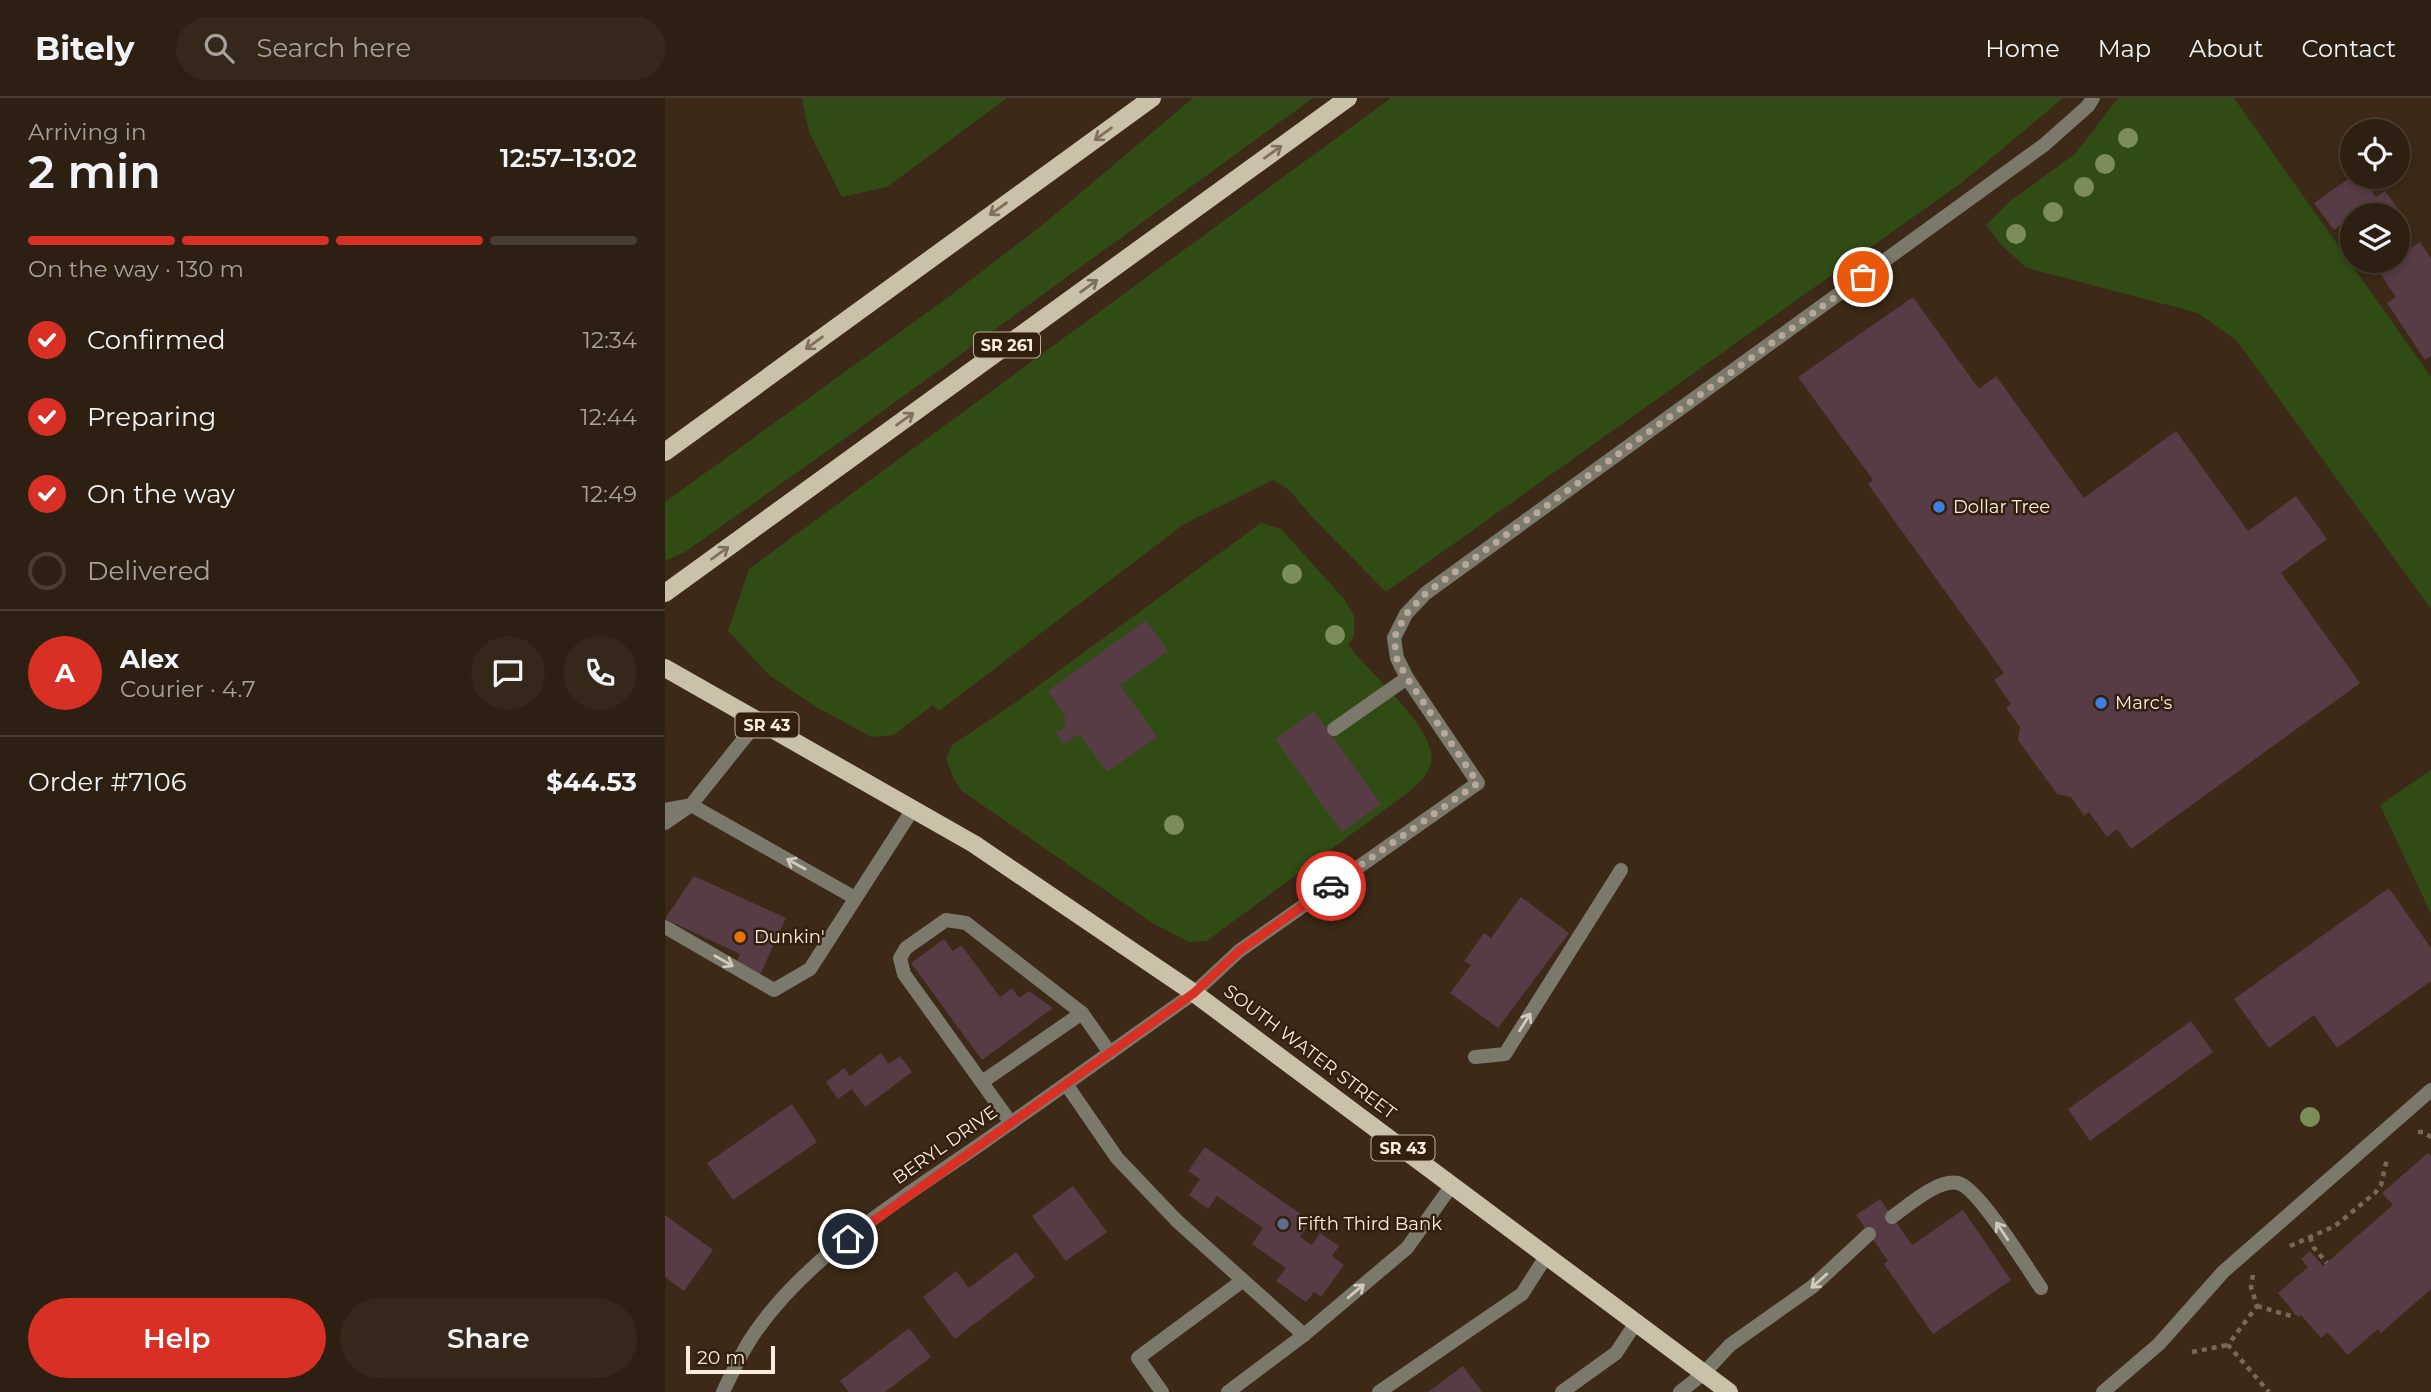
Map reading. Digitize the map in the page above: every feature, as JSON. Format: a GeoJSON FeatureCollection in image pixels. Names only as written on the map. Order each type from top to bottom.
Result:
{"type":"FeatureCollection","features":[{"type":"Feature","properties":{"kind":"main road"},"geometry":{"type":"LineString","coordinates":[[665,452],[1151,98]]}},
{"type":"Feature","properties":{"kind":"main road","name":"SR 261"},"geometry":{"type":"LineString","coordinates":[[665,593],[1348,98]]}},
{"type":"Feature","properties":{"kind":"main road","name":"SOUTH WATER STREET"},"geometry":{"type":"LineString","coordinates":[[665,668],[974,844],[1194,993],[1729,1392]]}},
{"type":"Feature","properties":{"kind":"street"},"geometry":{"type":"LineString","coordinates":[[1334,729],[1407,678],[1397,659],[1394,638],[1406,614],[1426,593],[2045,145],[2091,102]]}},
{"type":"Feature","properties":{"kind":"street","name":"BERYL DRIVE"},"geometry":{"type":"LineString","coordinates":[[723,1392],[750,1340],[779,1304],[812,1270],[869,1224],[1194,993],[1239,951],[1478,783],[1407,678]]}},
{"type":"Feature","properties":{"kind":"street"},"geometry":{"type":"LineString","coordinates":[[665,823],[691,805],[759,720]]}},
{"type":"Feature","properties":{"kind":"street"},"geometry":{"type":"LineString","coordinates":[[665,810],[691,805],[855,898]]}},
{"type":"Feature","properties":{"kind":"street"},"geometry":{"type":"LineString","coordinates":[[665,927],[774,990],[810,969],[913,809]]}},
{"type":"Feature","properties":{"kind":"street"},"geometry":{"type":"LineString","coordinates":[[1475,1058],[1505,1054],[1621,870]]}},
{"type":"Feature","properties":{"kind":"street"},"geometry":{"type":"LineString","coordinates":[[1011,1123],[904,974],[900,958],[906,948],[946,920],[966,923],[1082,1013],[1110,1053]]}},
{"type":"Feature","properties":{"kind":"street"},"geometry":{"type":"LineString","coordinates":[[982,1082],[1082,1013]]}},
{"type":"Feature","properties":{"kind":"street"},"geometry":{"type":"LineString","coordinates":[[1066,1084],[1117,1158],[1177,1221],[1304,1335]]}},
{"type":"Feature","properties":{"kind":"street"},"geometry":{"type":"LineString","coordinates":[[2103,1392],[2159,1345],[2223,1272],[2431,1090]]}},
{"type":"Feature","properties":{"kind":"street"},"geometry":{"type":"LineString","coordinates":[[1892,1217],[1925,1193],[1943,1184],[1958,1183],[1971,1190],[1987,1209],[2041,1288]]}},
{"type":"Feature","properties":{"kind":"street"},"geometry":{"type":"LineString","coordinates":[[1228,1392],[1304,1335],[1407,1248],[1453,1185]]}},
{"type":"Feature","properties":{"kind":"street"},"geometry":{"type":"LineString","coordinates":[[1680,1392],[1705,1373],[1730,1345],[1812,1287],[1869,1234]]}},
{"type":"Feature","properties":{"kind":"street"},"geometry":{"type":"LineString","coordinates":[[1379,1392],[1522,1294],[1547,1255]]}},
{"type":"Feature","properties":{"kind":"street"},"geometry":{"type":"LineString","coordinates":[[1162,1392],[1138,1358],[1242,1281]]}},
{"type":"Feature","properties":{"kind":"street"},"geometry":{"type":"LineString","coordinates":[[1562,1392],[1616,1353],[1637,1321]]}},
{"type":"Feature","properties":{"kind":"path"},"geometry":{"type":"LineString","coordinates":[[2409,1140],[2419,1131],[2431,1137]]}},
{"type":"Feature","properties":{"kind":"path"},"geometry":{"type":"LineString","coordinates":[[2285,1248],[2335,1226],[2375,1193],[2381,1185],[2388,1158]]}},
{"type":"Feature","properties":{"kind":"path"},"geometry":{"type":"LineString","coordinates":[[2309,1237],[2314,1248],[2327,1263]]}},
{"type":"Feature","properties":{"kind":"path"},"geometry":{"type":"LineString","coordinates":[[2257,1306],[2251,1287],[2251,1276],[2260,1269]]}},
{"type":"Feature","properties":{"kind":"path"},"geometry":{"type":"LineString","coordinates":[[2257,1306],[2291,1316],[2295,1313]]}},
{"type":"Feature","properties":{"kind":"path"},"geometry":{"type":"LineString","coordinates":[[2192,1352],[2228,1345],[2257,1306]]}},
{"type":"Feature","properties":{"kind":"path"},"geometry":{"type":"LineString","coordinates":[[2228,1345],[2269,1392]]}},
{"type":"Feature","properties":{"kind":"green space"},"geometry":{"type":"Polygon","coordinates":[[[802,98],[1007,98],[887,187],[842,197],[809,132],[802,98]]]}},
{"type":"Feature","properties":{"kind":"green space"},"geometry":{"type":"Polygon","coordinates":[[[1193,98],[1313,98],[854,432],[685,552],[665,561],[665,502],[943,301],[1040,227],[1193,98]]]}},
{"type":"Feature","properties":{"kind":"green space"},"geometry":{"type":"Polygon","coordinates":[[[1391,98],[2063,98],[1964,181],[1386,592],[1288,489],[1273,480],[1184,524],[939,711],[933,705],[894,735],[872,737],[816,707],[769,675],[728,631],[749,569],[1391,98]]]}},
{"type":"Feature","properties":{"kind":"green space"},"geometry":{"type":"Polygon","coordinates":[[[2118,98],[2234,98],[2340,248],[2340,273],[2358,273],[2431,377],[2431,609],[2237,341],[2198,313],[2027,268],[2002,246],[1986,225],[2010,201],[2075,154],[2118,98]]]}},
{"type":"Feature","properties":{"kind":"green space"},"geometry":{"type":"Polygon","coordinates":[[[1261,523],[1281,529],[1345,600],[1354,616],[1354,636],[1348,645],[1413,718],[1431,750],[1431,763],[1421,780],[1394,803],[1207,941],[1189,942],[1154,924],[962,791],[946,759],[952,745],[1016,702],[1261,523]]]}},
{"type":"Feature","properties":{"kind":"green space"},"geometry":{"type":"Polygon","coordinates":[[[2431,770],[2431,914],[2380,805],[2431,770]]]}},
{"type":"Feature","properties":{"kind":"building"},"geometry":{"type":"Polygon","coordinates":[[[2340,185],[2340,189],[2370,189],[2376,197],[2385,191],[2394,203],[2340,203],[2340,225],[2334,230],[2314,203],[2340,185]]]}},
{"type":"Feature","properties":{"kind":"building"},"geometry":{"type":"Polygon","coordinates":[[[2420,242],[2431,258],[2431,356],[2425,360],[2387,303],[2396,297],[2380,273],[2410,273],[2410,249],[2420,242]]]}},
{"type":"Feature","properties":{"kind":"building"},"geometry":{"type":"Polygon","coordinates":[[[1913,297],[1979,389],[1996,376],[2084,498],[2176,431],[2248,531],[2296,496],[2327,539],[2281,573],[2360,683],[2131,849],[2117,829],[2107,837],[2089,812],[2084,816],[2071,797],[2057,794],[2018,740],[2020,727],[2006,708],[2011,704],[1994,680],[2004,673],[1868,484],[1873,480],[1798,377],[1913,297]]]}},
{"type":"Feature","properties":{"kind":"building"},"geometry":{"type":"Polygon","coordinates":[[[1146,620],[1168,651],[1120,685],[1157,737],[1107,772],[1079,734],[1064,744],[1056,733],[1067,726],[1062,719],[1066,716],[1048,691],[1146,620]]]}},
{"type":"Feature","properties":{"kind":"building"},"geometry":{"type":"Polygon","coordinates":[[[1314,711],[1381,804],[1342,832],[1275,739],[1314,711]]]}},
{"type":"Feature","properties":{"kind":"building","name":"Dunkin'"},"geometry":{"type":"Polygon","coordinates":[[[694,876],[786,918],[760,975],[736,964],[740,954],[665,919],[694,876]]]}},
{"type":"Feature","properties":{"kind":"building"},"geometry":{"type":"Polygon","coordinates":[[[2389,888],[2431,948],[2431,981],[2337,1048],[2314,1015],[2269,1048],[2234,999],[2389,888]]]}},
{"type":"Feature","properties":{"kind":"building"},"geometry":{"type":"Polygon","coordinates":[[[1521,897],[1569,933],[1498,1028],[1450,993],[1471,965],[1464,961],[1484,933],[1491,938],[1521,897]]]}},
{"type":"Feature","properties":{"kind":"building"},"geometry":{"type":"Polygon","coordinates":[[[944,939],[953,951],[961,945],[1000,997],[1012,988],[1019,998],[1029,991],[1053,1008],[982,1060],[911,963],[944,939]]]}},
{"type":"Feature","properties":{"kind":"building"},"geometry":{"type":"Polygon","coordinates":[[[2191,1021],[2213,1052],[2090,1141],[2068,1109],[2191,1021]]]}},
{"type":"Feature","properties":{"kind":"building"},"geometry":{"type":"Polygon","coordinates":[[[881,1053],[889,1064],[900,1056],[912,1072],[865,1107],[852,1089],[838,1099],[826,1082],[844,1068],[850,1076],[881,1053]]]}},
{"type":"Feature","properties":{"kind":"building"},"geometry":{"type":"Polygon","coordinates":[[[792,1104],[817,1142],[733,1200],[707,1163],[792,1104]]]}},
{"type":"Feature","properties":{"kind":"building","name":"Fifth Third Bank"},"geometry":{"type":"Polygon","coordinates":[[[1205,1147],[1311,1221],[1300,1237],[1312,1245],[1320,1233],[1339,1246],[1332,1256],[1344,1265],[1321,1297],[1314,1292],[1306,1302],[1276,1281],[1286,1268],[1252,1244],[1263,1228],[1217,1196],[1208,1209],[1189,1195],[1200,1179],[1188,1171],[1205,1147]]]}},
{"type":"Feature","properties":{"kind":"building"},"geometry":{"type":"Polygon","coordinates":[[[2428,1153],[2431,1156],[2431,1289],[2381,1333],[2378,1329],[2348,1355],[2327,1332],[2321,1338],[2301,1315],[2298,1317],[2278,1293],[2308,1267],[2301,1259],[2310,1251],[2323,1266],[2393,1205],[2382,1193],[2428,1153]]]}},
{"type":"Feature","properties":{"kind":"building"},"geometry":{"type":"Polygon","coordinates":[[[1073,1186],[1107,1232],[1066,1261],[1032,1216],[1073,1186]]]}},
{"type":"Feature","properties":{"kind":"building"},"geometry":{"type":"Polygon","coordinates":[[[1880,1199],[1912,1245],[1963,1210],[2011,1280],[1933,1334],[1884,1264],[1888,1261],[1856,1215],[1880,1199]]]}},
{"type":"Feature","properties":{"kind":"building"},"geometry":{"type":"Polygon","coordinates":[[[665,1215],[713,1250],[684,1291],[665,1277],[665,1215]]]}},
{"type":"Feature","properties":{"kind":"building"},"geometry":{"type":"Polygon","coordinates":[[[1016,1252],[1035,1277],[955,1339],[923,1297],[956,1271],[969,1288],[1016,1252]]]}},
{"type":"Feature","properties":{"kind":"building"},"geometry":{"type":"Polygon","coordinates":[[[909,1328],[931,1357],[885,1392],[849,1392],[840,1381],[909,1328]]]}},
{"type":"Feature","properties":{"kind":"building"},"geometry":{"type":"Polygon","coordinates":[[[1463,1366],[1482,1392],[1428,1392],[1463,1366]]]}},
{"type":"Feature","properties":{"kind":"way so far"},"geometry":{"type":"LineString","coordinates":[[1331,886],[1478,783],[1397,659],[1394,638],[1406,614],[1426,593],[1863,277]]}},
{"type":"Feature","properties":{"kind":"place","name":"Dollar Tree"},"geometry":{"type":"Point","coordinates":[1939,507]}},
{"type":"Feature","properties":{"kind":"place","name":"Marc's"},"geometry":{"type":"Point","coordinates":[2101,703]}},
{"type":"Feature","properties":{"kind":"place","name":"Dunkin'"},"geometry":{"type":"Point","coordinates":[740,937]}},
{"type":"Feature","properties":{"kind":"place","name":"Fifth Third Bank"},"geometry":{"type":"Point","coordinates":[1283,1224]}},
{"type":"Feature","properties":{"kind":"route"},"geometry":{"type":"LineString","coordinates":[[848,1239],[1194,993],[1239,951],[1331,886]]}}]}
